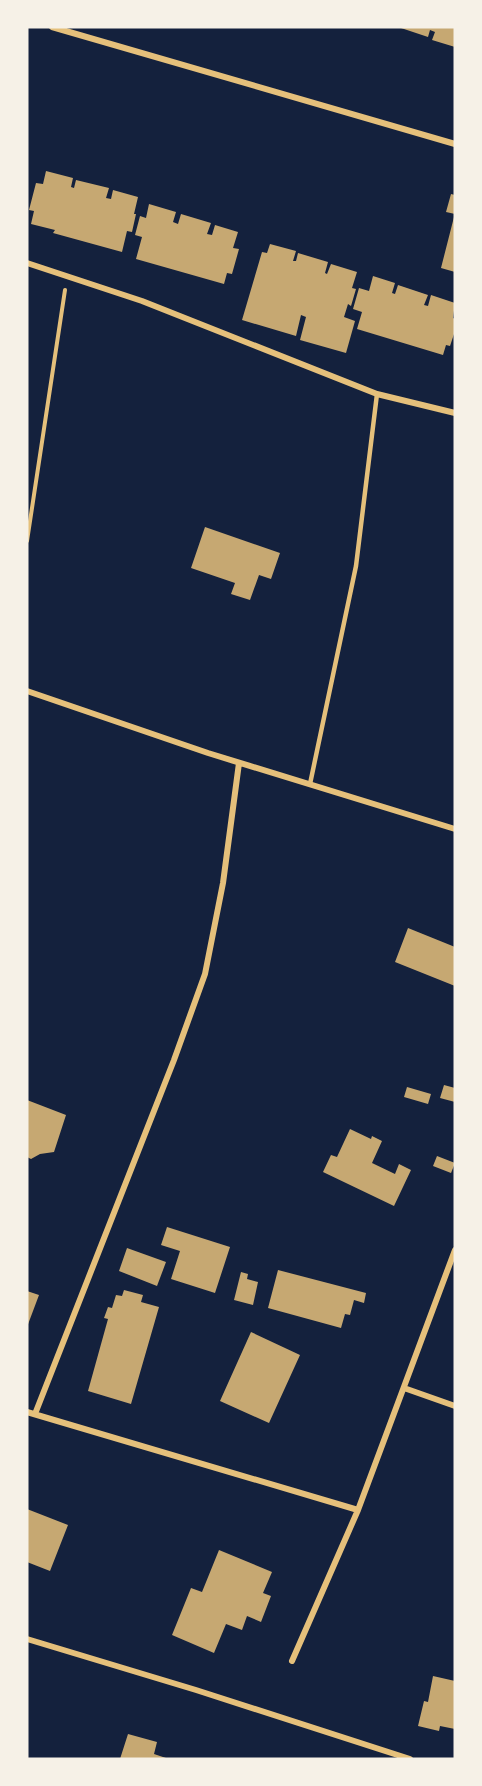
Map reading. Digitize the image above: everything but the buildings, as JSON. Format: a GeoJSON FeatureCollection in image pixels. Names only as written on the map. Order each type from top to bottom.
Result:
{"type":"FeatureCollection","features":[{"type":"Feature","properties":{"kind":"street"},"geometry":{"type":"LineString","coordinates":[[52,27],[455,144]]}},
{"type":"Feature","properties":{"kind":"street"},"geometry":{"type":"LineString","coordinates":[[27,263],[142,301],[377,394],[455,413]]}},
{"type":"Feature","properties":{"kind":"street"},"geometry":{"type":"LineString","coordinates":[[27,691],[239,763],[455,829]]}},
{"type":"Feature","properties":{"kind":"street"},"geometry":{"type":"LineString","coordinates":[[34,1414],[174,1060],[205,974],[223,883],[239,763]]}},
{"type":"Feature","properties":{"kind":"street"},"geometry":{"type":"LineString","coordinates":[[292,1661],[358,1510],[455,1250]]}},
{"type":"Feature","properties":{"kind":"street"},"geometry":{"type":"LineString","coordinates":[[404,1388],[455,1406]]}},
{"type":"Feature","properties":{"kind":"street"},"geometry":{"type":"LineString","coordinates":[[27,1412],[358,1510]]}},
{"type":"Feature","properties":{"kind":"street"},"geometry":{"type":"LineString","coordinates":[[27,1639],[196,1690],[410,1759]]}},
{"type":"Feature","properties":{"kind":"lane"},"geometry":{"type":"LineString","coordinates":[[310,784],[356,566],[377,394]]}},
{"type":"Feature","properties":{"kind":"path"},"geometry":{"type":"LineString","coordinates":[[27,542],[67,276]]}}]}
